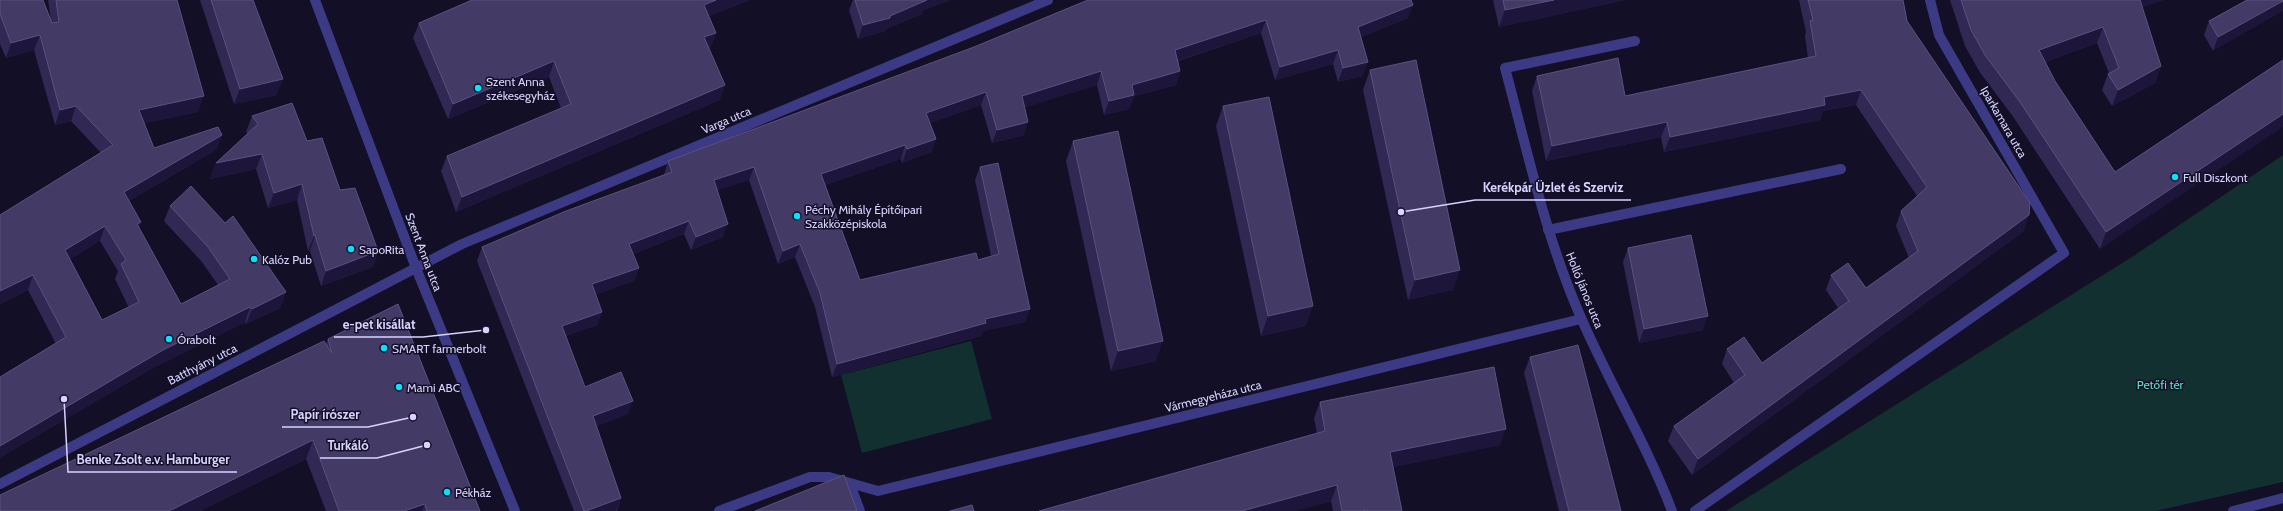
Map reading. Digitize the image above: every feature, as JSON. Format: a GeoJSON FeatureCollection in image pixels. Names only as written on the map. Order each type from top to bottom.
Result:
{"type":"FeatureCollection","features":[{"type":"Feature","properties":{"kind":"street","name":"Szent Anna utca"},"geometry":{"type":"LineString","coordinates":[[315,0],[416,268],[516,511]]}},
{"type":"Feature","properties":{"kind":"street","name":"Varga utca"},"geometry":{"type":"LineString","coordinates":[[416,268],[462,244],[1048,0]]}},
{"type":"Feature","properties":{"kind":"street","name":"Iparkamara utca"},"geometry":{"type":"LineString","coordinates":[[1695,511],[2064,253],[1939,34],[1930,0]]}},
{"type":"Feature","properties":{"kind":"street","name":"Holló János utca"},"geometry":{"type":"LineString","coordinates":[[1635,41],[1506,68],[1548,230],[1582,319],[1658,476],[1672,511]]}},
{"type":"Feature","properties":{"kind":"street"},"geometry":{"type":"LineString","coordinates":[[1548,230],[1841,169]]}},
{"type":"Feature","properties":{"kind":"street","name":"Batthyány utca"},"geometry":{"type":"LineString","coordinates":[[0,484],[416,268]]}},
{"type":"Feature","properties":{"kind":"street","name":"Vármegyeháza utca"},"geometry":{"type":"LineString","coordinates":[[719,511],[810,477],[829,477],[878,491],[1582,319]]}},
{"type":"Feature","properties":{"kind":"street"},"geometry":{"type":"LineString","coordinates":[[850,484],[860,511]]}},
{"type":"Feature","properties":{"kind":"street"},"geometry":{"type":"LineString","coordinates":[[2233,511],[2283,498]]}},
{"type":"Feature","properties":{"kind":"green space","name":"Petőfi tér"},"geometry":{"type":"Polygon","coordinates":[[[2283,155],[2283,482],[2156,511],[1726,511],[2135,255],[2283,155]]]}},
{"type":"Feature","properties":{"kind":"green space"},"geometry":{"type":"Polygon","coordinates":[[[971,341],[992,419],[862,453],[841,375],[971,341]]]}},
{"type":"Feature","properties":{"kind":"building"},"geometry":{"type":"Polygon","coordinates":[[[0,0],[43,0],[52,23],[59,22],[56,0],[177,0],[204,96],[139,110],[154,148],[218,127],[222,135],[124,192],[141,222],[137,224],[181,304],[230,279],[208,247],[170,206],[191,186],[225,223],[233,216],[286,292],[252,309],[250,307],[163,350],[0,446],[0,377],[66,337],[33,275],[0,291],[0,215],[113,145],[76,106],[60,110],[40,35],[11,43],[0,14],[0,0]],[[105,226],[65,250],[102,320],[139,302],[121,264],[126,260],[105,226]]]}},
{"type":"Feature","properties":{"kind":"building"},"geometry":{"type":"Polygon","coordinates":[[[211,0],[253,0],[283,79],[240,89],[211,0]]]}},
{"type":"Feature","properties":{"kind":"building"},"geometry":{"type":"Polygon","coordinates":[[[472,0],[716,0],[704,5],[716,33],[704,37],[725,85],[462,197],[447,156],[571,104],[554,61],[453,104],[419,23],[472,0]]]}},
{"type":"Feature","properties":{"kind":"building"},"geometry":{"type":"Polygon","coordinates":[[[855,0],[927,0],[890,16],[890,18],[863,25],[855,0]]]}},
{"type":"Feature","properties":{"kind":"building"},"geometry":{"type":"Polygon","coordinates":[[[1088,0],[1411,0],[1413,5],[1358,27],[1368,62],[1343,68],[1338,50],[1280,67],[1266,20],[1175,50],[1180,71],[1132,85],[1134,95],[1109,101],[1101,71],[1022,96],[1028,122],[997,130],[986,92],[926,113],[936,139],[907,149],[905,145],[821,174],[860,280],[976,253],[978,260],[999,254],[980,167],[998,163],[1030,309],[985,319],[986,323],[837,364],[820,293],[800,244],[783,251],[754,167],[714,180],[728,224],[696,237],[689,221],[629,244],[639,268],[592,284],[602,312],[562,326],[585,387],[621,372],[633,401],[593,416],[621,498],[584,511],[482,247],[566,211],[672,172],[668,161],[974,47],[1088,0]]]}},
{"type":"Feature","properties":{"kind":"building"},"geometry":{"type":"Polygon","coordinates":[[[1503,0],[1554,0],[1505,10],[1503,0]]]}},
{"type":"Feature","properties":{"kind":"building"},"geometry":{"type":"Polygon","coordinates":[[[1808,0],[1903,0],[1907,21],[2030,203],[2029,215],[1698,459],[1674,426],[1745,375],[1727,349],[1744,337],[1762,363],[1849,301],[1831,275],[1848,263],[1866,288],[1918,251],[1901,211],[1927,187],[1861,90],[1824,97],[1825,105],[1670,137],[1667,122],[1552,146],[1537,76],[1618,58],[1625,96],[1816,56],[1810,21],[1813,20],[1808,0]]]}},
{"type":"Feature","properties":{"kind":"building"},"geometry":{"type":"Polygon","coordinates":[[[1961,0],[2140,0],[2161,66],[2118,90],[2108,74],[2119,68],[2103,27],[2039,50],[2055,81],[2115,172],[2283,60],[2283,114],[2106,232],[2020,102],[1985,55],[1971,30],[1961,0]]]}},
{"type":"Feature","properties":{"kind":"building"},"geometry":{"type":"Polygon","coordinates":[[[2247,0],[2283,1],[2218,37],[2209,21],[2247,0]]]}},
{"type":"Feature","properties":{"kind":"building"},"geometry":{"type":"Polygon","coordinates":[[[1416,60],[1460,270],[1415,280],[1370,70],[1416,60]]]}},
{"type":"Feature","properties":{"kind":"building"},"geometry":{"type":"Polygon","coordinates":[[[1269,97],[1313,306],[1268,316],[1223,106],[1269,97]]]}},
{"type":"Feature","properties":{"kind":"building"},"geometry":{"type":"Polygon","coordinates":[[[292,103],[307,141],[322,138],[340,190],[355,188],[378,251],[326,271],[315,235],[314,236],[302,184],[274,193],[262,154],[216,163],[258,124],[252,116],[292,103]]]}},
{"type":"Feature","properties":{"kind":"building"},"geometry":{"type":"Polygon","coordinates":[[[1118,131],[1163,341],[1118,351],[1073,141],[1118,131]]]}},
{"type":"Feature","properties":{"kind":"building"},"geometry":{"type":"Polygon","coordinates":[[[1691,235],[1708,316],[1644,329],[1628,248],[1691,235]]]}},
{"type":"Feature","properties":{"kind":"building"},"geometry":{"type":"Polygon","coordinates":[[[398,304],[480,511],[427,511],[425,504],[404,511],[339,511],[313,440],[169,511],[0,511],[0,495],[324,341],[332,353],[328,339],[398,304]]]}},
{"type":"Feature","properties":{"kind":"building"},"geometry":{"type":"Polygon","coordinates":[[[1578,345],[1621,511],[1569,511],[1530,357],[1578,345]]]}},
{"type":"Feature","properties":{"kind":"building"},"geometry":{"type":"Polygon","coordinates":[[[1494,367],[1506,429],[1390,452],[1402,511],[1342,511],[1337,485],[1242,511],[1039,511],[1325,431],[1320,402],[1494,367]]]}},
{"type":"Feature","properties":{"kind":"building"},"geometry":{"type":"Polygon","coordinates":[[[844,475],[857,511],[755,511],[844,475]]]}},
{"type":"Feature","properties":{"kind":"building"},"geometry":{"type":"Polygon","coordinates":[[[972,505],[974,511],[950,511],[972,505]]]}},
{"type":"Feature","properties":{"kind":"place","name":"Szent Anna székesegyház"},"geometry":{"type":"Point","coordinates":[478,88]}},
{"type":"Feature","properties":{"kind":"place","name":"Full Diszkont"},"geometry":{"type":"Point","coordinates":[2175,177]}},
{"type":"Feature","properties":{"kind":"place","name":"Kerékpár Üzlet és Szerviz"},"geometry":{"type":"Point","coordinates":[1401,212]}},
{"type":"Feature","properties":{"kind":"place","name":"Péchy Mihály Építőipari Szakközépiskola"},"geometry":{"type":"Point","coordinates":[797,216]}},
{"type":"Feature","properties":{"kind":"place","name":"SapoRita"},"geometry":{"type":"Point","coordinates":[351,249]}},
{"type":"Feature","properties":{"kind":"place","name":"Kalóz Pub"},"geometry":{"type":"Point","coordinates":[254,259]}},
{"type":"Feature","properties":{"kind":"place","name":"e-pet kisállat"},"geometry":{"type":"Point","coordinates":[486,330]}},
{"type":"Feature","properties":{"kind":"place","name":"Órabolt"},"geometry":{"type":"Point","coordinates":[169,339]}},
{"type":"Feature","properties":{"kind":"place","name":"SMART farmerbolt"},"geometry":{"type":"Point","coordinates":[384,348]}},
{"type":"Feature","properties":{"kind":"place","name":"Mami ABC"},"geometry":{"type":"Point","coordinates":[399,387]}},
{"type":"Feature","properties":{"kind":"place","name":"Benke Zsolt e.v. Hamburger"},"geometry":{"type":"Point","coordinates":[64,399]}},
{"type":"Feature","properties":{"kind":"place","name":"Papír írószer"},"geometry":{"type":"Point","coordinates":[413,417]}},
{"type":"Feature","properties":{"kind":"place","name":"Turkáló"},"geometry":{"type":"Point","coordinates":[427,445]}},
{"type":"Feature","properties":{"kind":"place","name":"Pékház"},"geometry":{"type":"Point","coordinates":[447,492]}}]}
